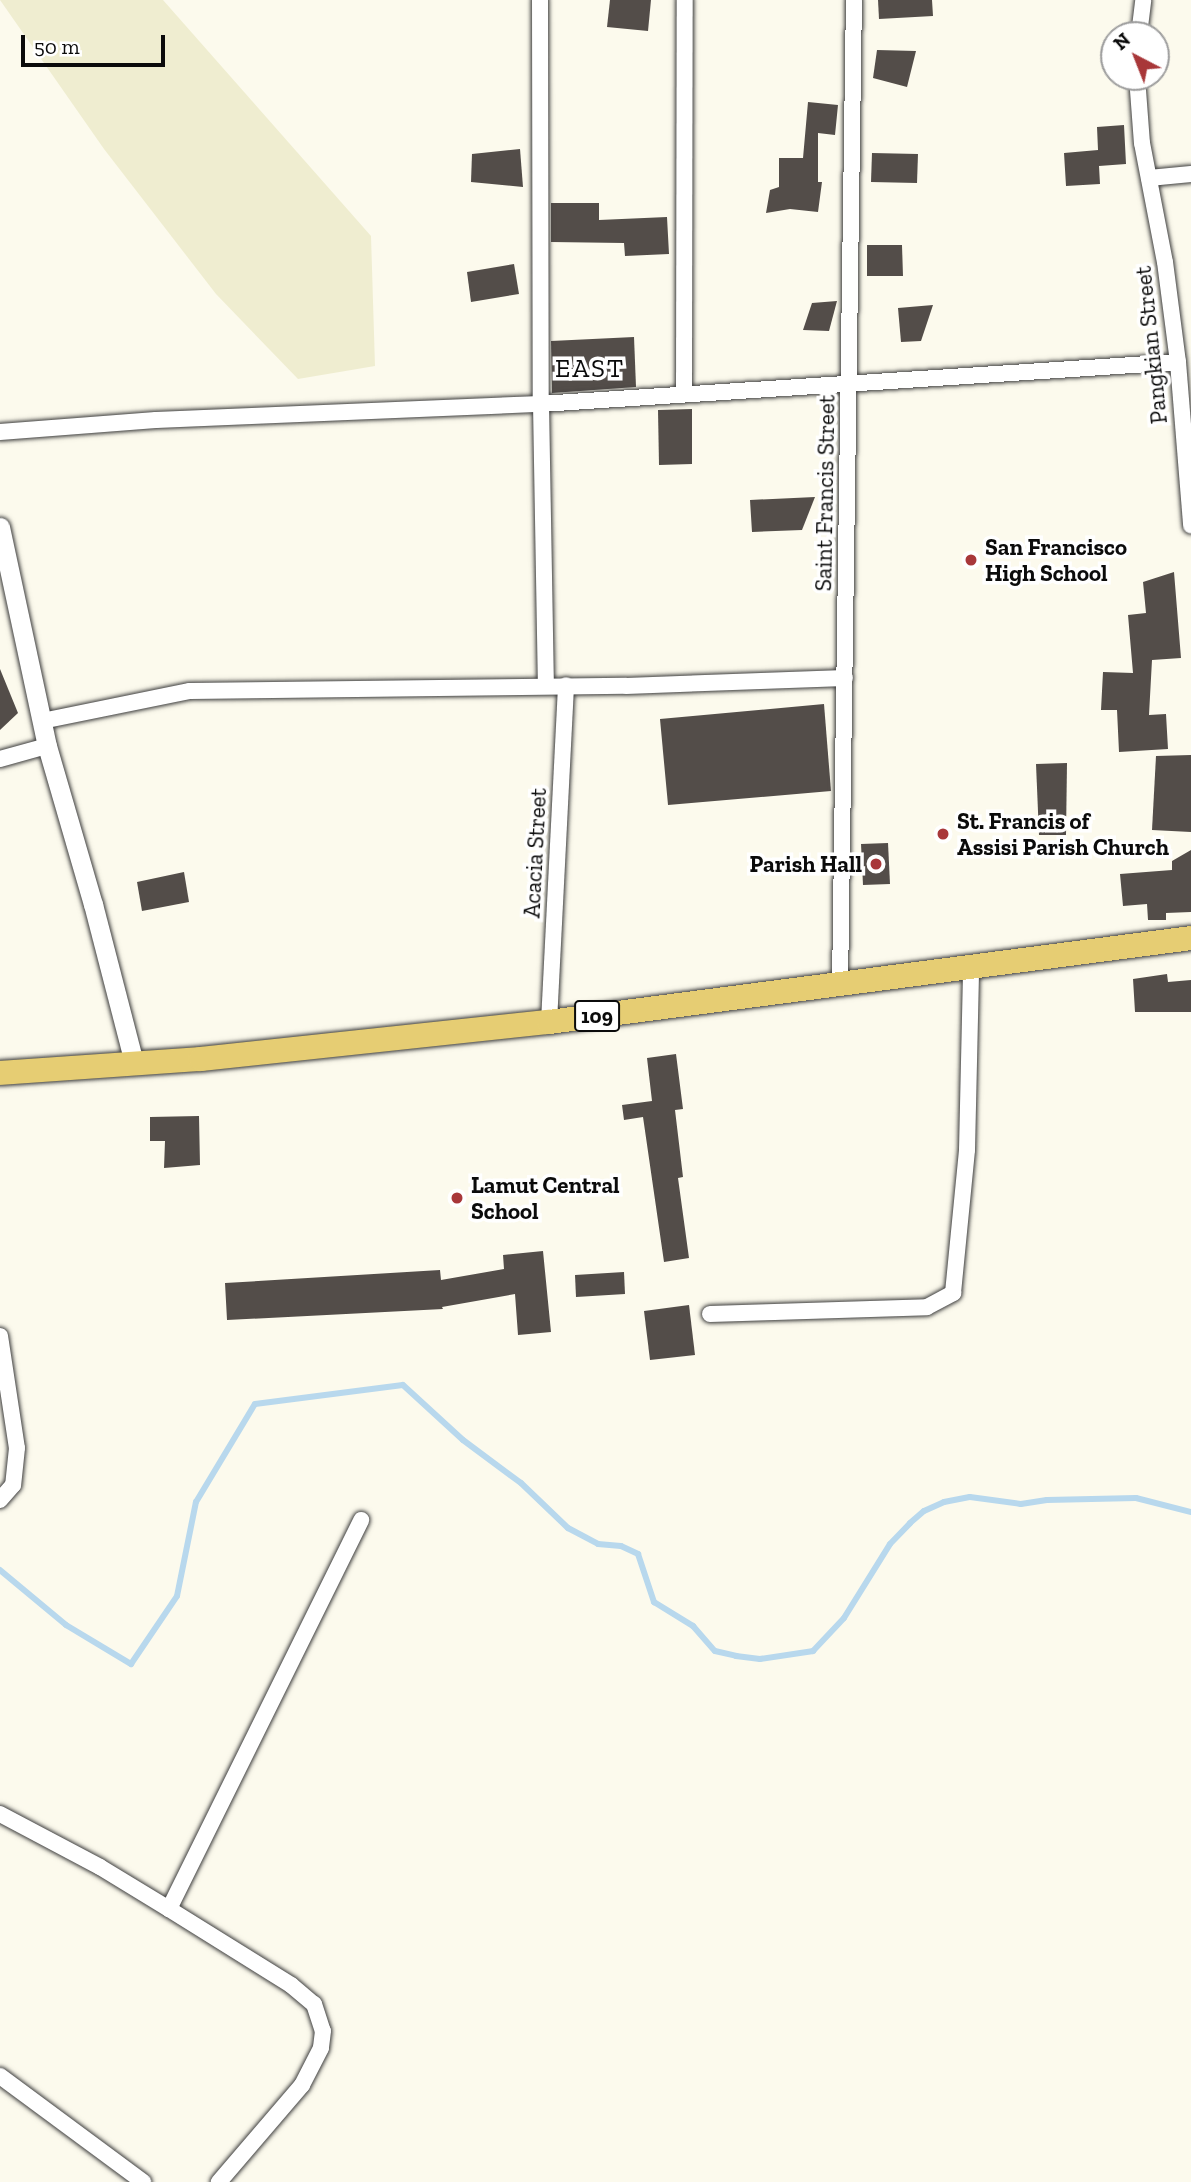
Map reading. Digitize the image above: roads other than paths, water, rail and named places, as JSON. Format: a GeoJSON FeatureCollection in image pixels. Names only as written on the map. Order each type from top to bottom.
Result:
{"type":"FeatureCollection","features":[{"type":"Feature","properties":{"kind":"main road","name":"109"},"geometry":{"type":"LineString","coordinates":[[0,1073],[201,1059],[549,1022],[1191,938]]}},
{"type":"Feature","properties":{"kind":"street"},"geometry":{"type":"LineString","coordinates":[[540,0],[541,404],[546,686]]}},
{"type":"Feature","properties":{"kind":"street"},"geometry":{"type":"LineString","coordinates":[[684,393],[685,0]]}},
{"type":"Feature","properties":{"kind":"street","name":"Saint Francis Street"},"geometry":{"type":"LineString","coordinates":[[840,986],[854,0]]}},
{"type":"Feature","properties":{"kind":"street"},"geometry":{"type":"LineString","coordinates":[[1141,21],[1143,0]]}},
{"type":"Feature","properties":{"kind":"street","name":"Pangkian Street"},"geometry":{"type":"LineString","coordinates":[[1138,91],[1142,143],[1165,262],[1178,362],[1191,525]]}},
{"type":"Feature","properties":{"kind":"street"},"geometry":{"type":"LineString","coordinates":[[1149,178],[1191,174]]}},
{"type":"Feature","properties":{"kind":"street"},"geometry":{"type":"LineString","coordinates":[[0,432],[156,420],[541,404],[1178,362]]}},
{"type":"Feature","properties":{"kind":"street"},"geometry":{"type":"LineString","coordinates":[[1,533],[47,746],[93,904],[134,1062]]}},
{"type":"Feature","properties":{"kind":"street"},"geometry":{"type":"LineString","coordinates":[[42,721],[190,691],[845,678]]}},
{"type":"Feature","properties":{"kind":"street","name":"Acacia Street"},"geometry":{"type":"LineString","coordinates":[[549,1022],[566,685]]}},
{"type":"Feature","properties":{"kind":"street"},"geometry":{"type":"LineString","coordinates":[[0,759],[47,746]]}},
{"type":"Feature","properties":{"kind":"street"},"geometry":{"type":"LineString","coordinates":[[710,1314],[927,1307],[953,1293],[967,1150],[971,968]]}},
{"type":"Feature","properties":{"kind":"street"},"geometry":{"type":"LineString","coordinates":[[0,1336],[17,1448],[13,1485],[0,1500]]}},
{"type":"Feature","properties":{"kind":"street"},"geometry":{"type":"LineString","coordinates":[[169,1909],[360,1520]]}},
{"type":"Feature","properties":{"kind":"street"},"geometry":{"type":"LineString","coordinates":[[0,1814],[100,1867],[314,2004],[322,2024],[321,2048],[302,2085],[219,2182]]}},
{"type":"Feature","properties":{"kind":"street"},"geometry":{"type":"LineString","coordinates":[[0,2076],[143,2182]]}},
{"type":"Feature","properties":{"kind":"waterway"},"geometry":{"type":"LineString","coordinates":[[0,1570],[66,1625],[131,1664],[177,1596],[196,1502],[255,1404],[403,1385],[463,1440],[521,1483],[568,1528],[598,1544],[621,1546],[638,1554],[654,1602],[693,1626],[715,1651],[736,1656],[760,1659],[813,1651],[844,1618],[890,1544],[924,1511],[944,1502],[970,1497],[1021,1504],[1047,1500],[1136,1498],[1191,1512]]}},
{"type":"Feature","properties":{"kind":"place","name":"San Francisco High School"},"geometry":{"type":"Point","coordinates":[971,560]}},
{"type":"Feature","properties":{"kind":"place","name":"St. Francis of Assisi Parish Church"},"geometry":{"type":"Point","coordinates":[943,834]}},
{"type":"Feature","properties":{"kind":"place","name":"Parish Hall"},"geometry":{"type":"Point","coordinates":[876,864]}},
{"type":"Feature","properties":{"kind":"place","name":"Lamut Central School"},"geometry":{"type":"Point","coordinates":[457,1198]}},
{"type":"Feature","properties":{"kind":"district","name":"EAST"},"geometry":{"type":"Point","coordinates":[590,369]}}]}
